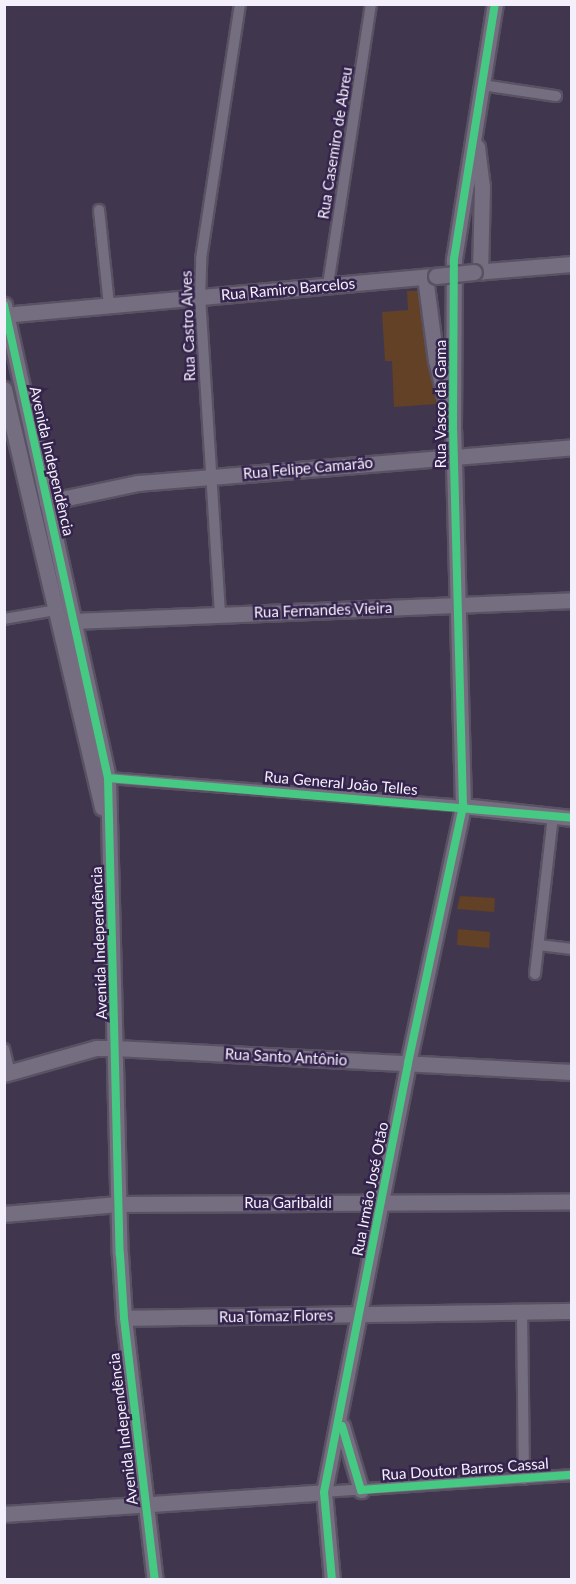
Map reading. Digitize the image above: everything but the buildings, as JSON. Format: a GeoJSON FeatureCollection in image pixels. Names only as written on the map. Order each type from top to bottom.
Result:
{"type":"FeatureCollection","features":[{"type":"Feature","properties":{"kind":"main road","name":"Rua Vasco da Gama"},"geometry":{"type":"LineString","coordinates":[[463,806],[453,430],[454,259],[495,4]]}},
{"type":"Feature","properties":{"kind":"main road"},"geometry":{"type":"LineString","coordinates":[[475,129],[482,186],[477,272]]}},
{"type":"Feature","properties":{"kind":"main road","name":"Rua Ramiro Barcelos"},"geometry":{"type":"LineString","coordinates":[[5,315],[572,264]]}},
{"type":"Feature","properties":{"kind":"main road"},"geometry":{"type":"LineString","coordinates":[[430,276],[436,360],[453,430]]}},
{"type":"Feature","properties":{"kind":"main road","name":"Avenida Independência"},"geometry":{"type":"LineString","coordinates":[[5,315],[75,621],[108,778],[118,1204],[124,1318],[155,1580]]}},
{"type":"Feature","properties":{"kind":"main road","name":"Avenida Independência"},"geometry":{"type":"LineString","coordinates":[[4,389],[109,837]]}},
{"type":"Feature","properties":{"kind":"main road","name":"Rua Felipe Camarão"},"geometry":{"type":"LineString","coordinates":[[47,502],[138,483],[572,447]]}},
{"type":"Feature","properties":{"kind":"main road","name":"Rua Fernandes Vieira"},"geometry":{"type":"LineString","coordinates":[[75,621],[572,600]]}},
{"type":"Feature","properties":{"kind":"main road","name":"Rua General João Telles"},"geometry":{"type":"LineString","coordinates":[[463,806],[572,818]]}},
{"type":"Feature","properties":{"kind":"main road","name":"Rua Irmão José Otão"},"geometry":{"type":"LineString","coordinates":[[332,1580],[324,1492],[341,1423],[408,1062],[463,806]]}},
{"type":"Feature","properties":{"kind":"main road","name":"Rua Santo Antônio"},"geometry":{"type":"LineString","coordinates":[[7,1073],[96,1048],[572,1072]]}},
{"type":"Feature","properties":{"kind":"main road","name":"Rua Garibaldi"},"geometry":{"type":"LineString","coordinates":[[4,1214],[118,1204],[572,1202]]}},
{"type":"Feature","properties":{"kind":"main road","name":"Rua Tomaz Flores"},"geometry":{"type":"LineString","coordinates":[[124,1318],[572,1311]]}},
{"type":"Feature","properties":{"kind":"main road"},"geometry":{"type":"LineString","coordinates":[[341,1423],[361,1490]]}},
{"type":"Feature","properties":{"kind":"main road","name":"Rua Doutor Barros Cassal"},"geometry":{"type":"LineString","coordinates":[[6,1511],[324,1492]]}},
{"type":"Feature","properties":{"kind":"street","name":"Rua Castro Alves"},"geometry":{"type":"LineString","coordinates":[[220,614],[200,297],[201,259],[240,4]]}},
{"type":"Feature","properties":{"kind":"street","name":"Rua Casemiro de Abreu"},"geometry":{"type":"LineString","coordinates":[[328,285],[371,4]]}},
{"type":"Feature","properties":{"kind":"street"},"geometry":{"type":"LineString","coordinates":[[482,86],[556,96]]}},
{"type":"Feature","properties":{"kind":"street"},"geometry":{"type":"LineString","coordinates":[[99,210],[109,305]]}},
{"type":"Feature","properties":{"kind":"street"},"geometry":{"type":"LineString","coordinates":[[4,619],[56,610]]}},
{"type":"Feature","properties":{"kind":"street","name":"Rua General João Telles"},"geometry":{"type":"LineString","coordinates":[[108,778],[463,806]]}},
{"type":"Feature","properties":{"kind":"street"},"geometry":{"type":"LineString","coordinates":[[536,974],[553,816]]}},
{"type":"Feature","properties":{"kind":"street"},"geometry":{"type":"LineString","coordinates":[[539,945],[572,949]]}},
{"type":"Feature","properties":{"kind":"street"},"geometry":{"type":"LineString","coordinates":[[4,1049],[7,1073]]}},
{"type":"Feature","properties":{"kind":"street"},"geometry":{"type":"LineString","coordinates":[[522,1312],[524,1479]]}},
{"type":"Feature","properties":{"kind":"street","name":"Rua Doutor Barros Cassal"},"geometry":{"type":"LineString","coordinates":[[324,1492],[572,1475]]}},
{"type":"Feature","properties":{"kind":"shaded area"},"geometry":{"type":"Polygon","coordinates":[[[407,291],[419,291],[436,404],[394,407],[392,361],[385,361],[382,312],[408,310],[407,291]]]}},
{"type":"Feature","properties":{"kind":"shaded area"},"geometry":{"type":"Polygon","coordinates":[[[460,896],[495,898],[494,912],[457,909],[460,896]]]}},
{"type":"Feature","properties":{"kind":"shaded area"},"geometry":{"type":"Polygon","coordinates":[[[458,929],[490,932],[489,948],[457,945],[458,929]]]}},
{"type":"Feature","properties":{"kind":"cycle path"},"geometry":{"type":"LineString","coordinates":[[332,1580],[324,1492],[408,1063],[463,806],[453,430],[454,259],[495,4]]}},
{"type":"Feature","properties":{"kind":"cycle path"},"geometry":{"type":"LineString","coordinates":[[4,305],[108,778],[120,1254],[124,1318],[155,1580]]}},
{"type":"Feature","properties":{"kind":"cycle path"},"geometry":{"type":"LineString","coordinates":[[108,778],[572,818]]}},
{"type":"Feature","properties":{"kind":"cycle path"},"geometry":{"type":"LineString","coordinates":[[342,1426],[361,1490],[572,1475]]}}]}
